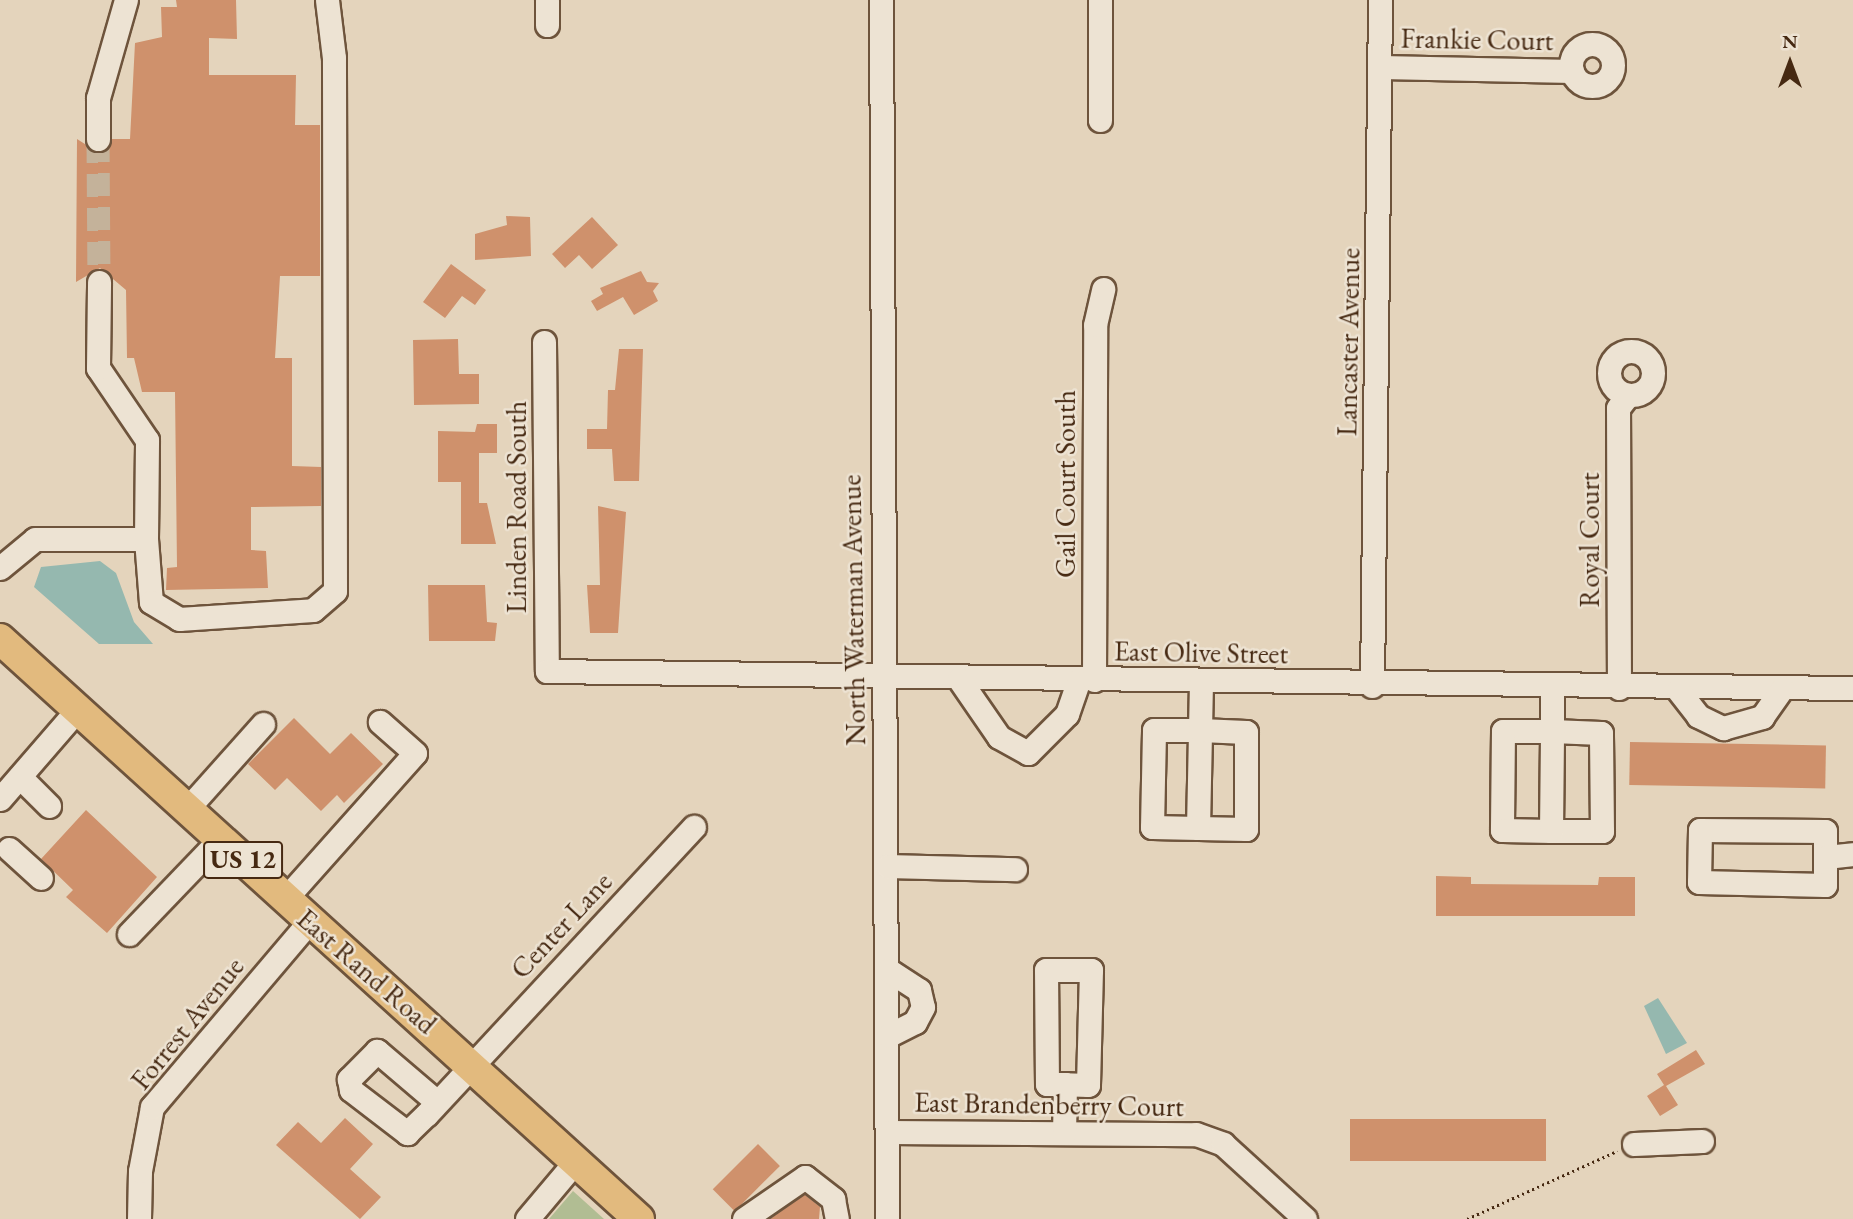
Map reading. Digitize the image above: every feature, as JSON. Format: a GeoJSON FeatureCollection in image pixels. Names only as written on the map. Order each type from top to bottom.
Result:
{"type":"FeatureCollection","features":[{"type":"Feature","properties":{"kind":"main road","name":"East Rand Road"},"geometry":{"type":"LineString","coordinates":[[0,639],[285,899],[472,1063],[639,1219]]}},
{"type":"Feature","properties":{"kind":"street"},"geometry":{"type":"LineString","coordinates":[[98,139],[98,98],[126,0]]}},
{"type":"Feature","properties":{"kind":"street"},"geometry":{"type":"LineString","coordinates":[[99,282],[98,368],[147,440],[146,539],[150,602],[179,619],[313,610],[335,591],[334,58],[327,0]]}},
{"type":"Feature","properties":{"kind":"street"},"geometry":{"type":"LineString","coordinates":[[547,0],[547,25]]}},
{"type":"Feature","properties":{"kind":"street","name":"North Waterman Avenue"},"geometry":{"type":"LineString","coordinates":[[881,0],[883,679],[888,866],[887,1219]]}},
{"type":"Feature","properties":{"kind":"street"},"geometry":{"type":"LineString","coordinates":[[1100,0],[1100,120]]}},
{"type":"Feature","properties":{"kind":"street","name":"Lancaster Avenue"},"geometry":{"type":"LineString","coordinates":[[1372,686],[1380,0]]}},
{"type":"Feature","properties":{"kind":"street","name":"Frankie Court"},"geometry":{"type":"LineString","coordinates":[[1381,67],[1572,71]]}},
{"type":"Feature","properties":{"kind":"street","name":"Gail Court South"},"geometry":{"type":"LineString","coordinates":[[959,679],[999,737],[1028,753],[1067,714],[1086,680],[1095,325],[1103,289]]}},
{"type":"Feature","properties":{"kind":"street","name":"Linden Road South"},"geometry":{"type":"LineString","coordinates":[[544,342],[547,671]]}},
{"type":"Feature","properties":{"kind":"street","name":"Royal Court"},"geometry":{"type":"LineString","coordinates":[[1619,688],[1618,408],[1628,395]]}},
{"type":"Feature","properties":{"kind":"street"},"geometry":{"type":"LineString","coordinates":[[0,568],[35,539],[146,539]]}},
{"type":"Feature","properties":{"kind":"street","name":"East Olive Street"},"geometry":{"type":"LineString","coordinates":[[547,671],[883,679],[1678,690],[1853,688]]}},
{"type":"Feature","properties":{"kind":"street"},"geometry":{"type":"LineString","coordinates":[[1198,828],[1201,682]]}},
{"type":"Feature","properties":{"kind":"street"},"geometry":{"type":"LineString","coordinates":[[1552,688],[1552,831]]}},
{"type":"Feature","properties":{"kind":"street"},"geometry":{"type":"LineString","coordinates":[[1678,690],[1698,716],[1723,728],[1762,717],[1782,688]]}},
{"type":"Feature","properties":{"kind":"street"},"geometry":{"type":"LineString","coordinates":[[0,799],[78,709]]}},
{"type":"Feature","properties":{"kind":"street"},"geometry":{"type":"LineString","coordinates":[[285,899],[415,753],[380,722]]}},
{"type":"Feature","properties":{"kind":"street"},"geometry":{"type":"LineString","coordinates":[[187,809],[263,724]]}},
{"type":"Feature","properties":{"kind":"street"},"geometry":{"type":"LineString","coordinates":[[1154,730],[1200,730],[1246,732],[1246,829],[1152,827],[1154,730]]}},
{"type":"Feature","properties":{"kind":"street"},"geometry":{"type":"LineString","coordinates":[[1503,731],[1601,733],[1602,831],[1552,831],[1502,830],[1503,731]]}},
{"type":"Feature","properties":{"kind":"street"},"geometry":{"type":"LineString","coordinates":[[20,777],[49,806]]}},
{"type":"Feature","properties":{"kind":"street","name":"Center Lane"},"geometry":{"type":"LineString","coordinates":[[437,1102],[377,1051],[349,1079],[351,1090],[394,1128],[407,1133],[437,1102],[694,827]]}},
{"type":"Feature","properties":{"kind":"street"},"geometry":{"type":"LineString","coordinates":[[1700,830],[1825,831],[1826,857],[1825,885],[1699,881],[1700,830]]}},
{"type":"Feature","properties":{"kind":"street"},"geometry":{"type":"LineString","coordinates":[[129,934],[220,839]]}},
{"type":"Feature","properties":{"kind":"street"},"geometry":{"type":"LineString","coordinates":[[9,849],[41,878]]}},
{"type":"Feature","properties":{"kind":"street"},"geometry":{"type":"LineString","coordinates":[[1826,857],[1853,854]]}},
{"type":"Feature","properties":{"kind":"street"},"geometry":{"type":"LineString","coordinates":[[888,866],[1015,869]]}},
{"type":"Feature","properties":{"kind":"street","name":"Forrest Avenue"},"geometry":{"type":"LineString","coordinates":[[139,1219],[140,1171],[152,1107],[310,921]]}},
{"type":"Feature","properties":{"kind":"street"},"geometry":{"type":"LineString","coordinates":[[888,970],[919,990],[923,1007],[915,1022],[888,1036]]}},
{"type":"Feature","properties":{"kind":"street"},"geometry":{"type":"LineString","coordinates":[[1091,970],[1088,1085],[1065,1084],[1047,1084],[1046,971],[1091,970]]}},
{"type":"Feature","properties":{"kind":"street"},"geometry":{"type":"LineString","coordinates":[[1064,1133],[1065,1084]]}},
{"type":"Feature","properties":{"kind":"street","name":"East Brandenberry Court"},"geometry":{"type":"LineString","coordinates":[[889,1132],[1196,1134],[1214,1141],[1304,1219]]}},
{"type":"Feature","properties":{"kind":"street"},"geometry":{"type":"LineString","coordinates":[[1634,1144],[1702,1141]]}},
{"type":"Feature","properties":{"kind":"street"},"geometry":{"type":"LineString","coordinates":[[527,1219],[575,1162]]}},
{"type":"Feature","properties":{"kind":"street"},"geometry":{"type":"LineString","coordinates":[[744,1219],[805,1177],[833,1199],[836,1219]]}},
{"type":"Feature","properties":{"kind":"path"},"geometry":{"type":"LineString","coordinates":[[1467,1219],[1634,1144]]}},
{"type":"Feature","properties":{"kind":"green space"},"geometry":{"type":"Polygon","coordinates":[[[573,1191],[604,1219],[549,1219],[573,1191]]]}},
{"type":"Feature","properties":{"kind":"water"},"geometry":{"type":"Polygon","coordinates":[[[100,561],[116,573],[134,622],[153,644],[99,644],[34,587],[41,567],[100,561]]]}},
{"type":"Feature","properties":{"kind":"water"},"geometry":{"type":"Polygon","coordinates":[[[1658,998],[1687,1043],[1666,1054],[1644,1006],[1658,998]]]}},
{"type":"Feature","properties":{"kind":"building"},"geometry":{"type":"Polygon","coordinates":[[[176,0],[236,0],[237,39],[209,38],[209,75],[296,75],[295,125],[320,125],[320,276],[280,276],[275,358],[292,358],[292,466],[321,467],[321,506],[251,507],[251,550],[266,551],[268,588],[166,590],[167,568],[177,567],[175,392],[142,392],[134,358],[127,358],[126,290],[100,268],[76,282],[77,139],[99,153],[112,139],[130,139],[135,43],[162,37],[161,7],[177,7],[176,0]]]}},
{"type":"Feature","properties":{"kind":"building"},"geometry":{"type":"Polygon","coordinates":[[[506,216],[530,217],[531,256],[475,260],[475,234],[507,225],[506,216]]]}},
{"type":"Feature","properties":{"kind":"building"},"geometry":{"type":"Polygon","coordinates":[[[592,217],[618,245],[592,269],[579,255],[565,268],[552,254],[592,217]]]}},
{"type":"Feature","properties":{"kind":"building"},"geometry":{"type":"Polygon","coordinates":[[[451,264],[486,290],[475,305],[462,296],[445,318],[423,302],[451,264]]]}},
{"type":"Feature","properties":{"kind":"building"},"geometry":{"type":"Polygon","coordinates":[[[641,271],[647,282],[659,283],[653,291],[658,301],[634,315],[623,297],[597,311],[591,301],[603,294],[600,288],[641,271]]]}},
{"type":"Feature","properties":{"kind":"building"},"geometry":{"type":"Polygon","coordinates":[[[458,339],[459,374],[479,374],[479,404],[414,405],[413,340],[458,339]]]}},
{"type":"Feature","properties":{"kind":"building"},"geometry":{"type":"Polygon","coordinates":[[[619,349],[643,349],[639,481],[614,481],[612,449],[587,449],[587,429],[607,429],[608,390],[615,390],[619,349]]]}},
{"type":"Feature","properties":{"kind":"building"},"geometry":{"type":"Polygon","coordinates":[[[477,424],[497,424],[497,453],[479,453],[479,503],[487,503],[496,544],[461,544],[461,482],[438,482],[438,431],[475,432],[477,424]]]}},
{"type":"Feature","properties":{"kind":"building"},"geometry":{"type":"Polygon","coordinates":[[[598,506],[626,512],[618,633],[590,633],[587,585],[600,585],[598,506]]]}},
{"type":"Feature","properties":{"kind":"building"},"geometry":{"type":"Polygon","coordinates":[[[428,585],[485,585],[487,622],[497,623],[495,641],[429,641],[428,585]]]}},
{"type":"Feature","properties":{"kind":"building"},"geometry":{"type":"Polygon","coordinates":[[[294,718],[330,754],[351,733],[383,764],[344,803],[337,795],[321,811],[287,778],[275,790],[248,764],[294,718]]]}},
{"type":"Feature","properties":{"kind":"building"},"geometry":{"type":"Polygon","coordinates":[[[1630,742],[1826,745],[1825,788],[1629,785],[1630,742]]]}},
{"type":"Feature","properties":{"kind":"building"},"geometry":{"type":"Polygon","coordinates":[[[86,810],[157,877],[107,933],[66,897],[73,890],[41,859],[86,810]]]}},
{"type":"Feature","properties":{"kind":"building"},"geometry":{"type":"Polygon","coordinates":[[[1436,876],[1471,877],[1471,884],[1598,885],[1599,877],[1635,877],[1635,916],[1436,916],[1436,876]]]}},
{"type":"Feature","properties":{"kind":"building"},"geometry":{"type":"Polygon","coordinates":[[[1696,1050],[1705,1064],[1666,1086],[1678,1105],[1660,1116],[1647,1096],[1664,1085],[1657,1074],[1696,1050]]]}},
{"type":"Feature","properties":{"kind":"building"},"geometry":{"type":"Polygon","coordinates":[[[345,1118],[373,1144],[350,1169],[381,1197],[360,1219],[276,1145],[298,1122],[321,1143],[345,1118]]]}},
{"type":"Feature","properties":{"kind":"building"},"geometry":{"type":"Polygon","coordinates":[[[1350,1119],[1546,1119],[1546,1161],[1350,1161],[1350,1119]]]}},
{"type":"Feature","properties":{"kind":"building"},"geometry":{"type":"Polygon","coordinates":[[[758,1144],[780,1166],[735,1211],[713,1189],[758,1144]]]}},
{"type":"Feature","properties":{"kind":"building"},"geometry":{"type":"Polygon","coordinates":[[[804,1194],[820,1207],[819,1219],[770,1219],[804,1194]]]}},
{"type":"Feature","properties":{"kind":"tunnel"},"geometry":{"type":"LineString","coordinates":[[98,139],[99,282]]}}]}
